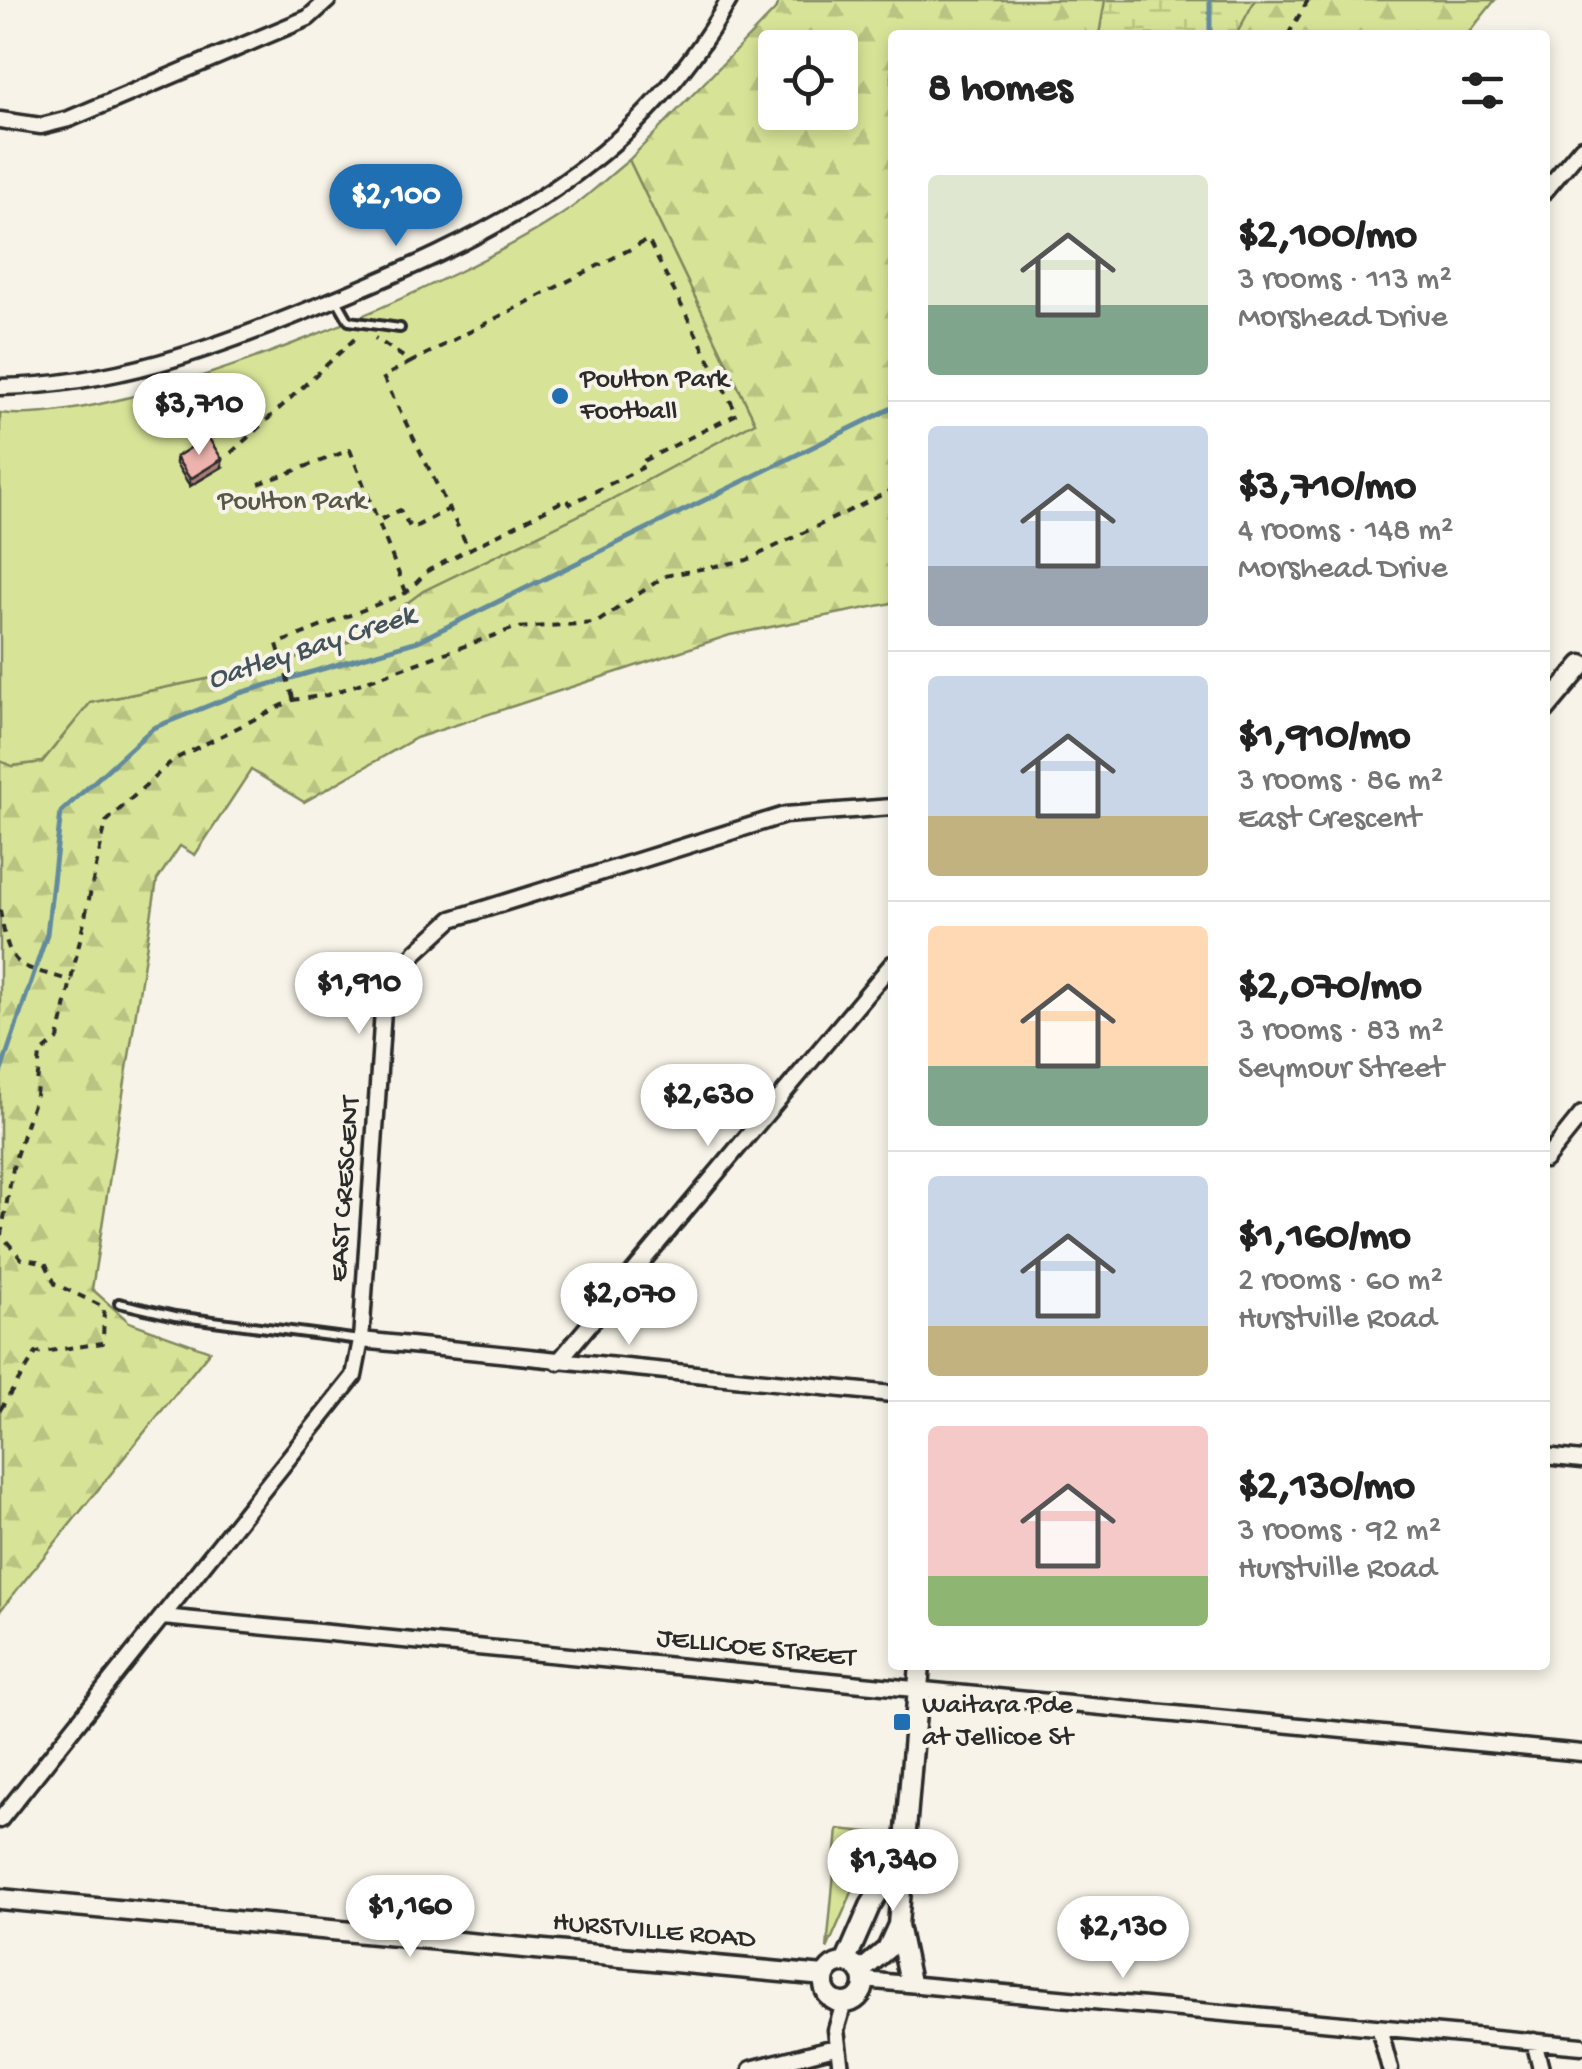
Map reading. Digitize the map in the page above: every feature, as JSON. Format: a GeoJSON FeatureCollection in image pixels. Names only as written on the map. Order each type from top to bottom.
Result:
{"type":"FeatureCollection","features":[{"type":"Feature","properties":{"kind":"street"},"geometry":{"type":"LineString","coordinates":[[0,120],[41,126],[69,119],[308,18],[328,0]]}},
{"type":"Feature","properties":{"kind":"street"},"geometry":{"type":"LineString","coordinates":[[0,388],[82,382],[150,369],[336,299],[504,224],[548,195],[635,124],[664,94],[730,0]]}},
{"type":"Feature","properties":{"kind":"street"},"geometry":{"type":"LineString","coordinates":[[1550,185],[1582,147]]}},
{"type":"Feature","properties":{"kind":"street"},"geometry":{"type":"LineString","coordinates":[[1550,703],[1582,666]]}},
{"type":"Feature","properties":{"kind":"street","name":"EAST CRESCENT"},"geometry":{"type":"LineString","coordinates":[[0,1820],[354,1376],[361,1340],[382,1010],[416,952],[452,918],[786,814],[888,807]]}},
{"type":"Feature","properties":{"kind":"street"},"geometry":{"type":"LineString","coordinates":[[558,1362],[888,969]]}},
{"type":"Feature","properties":{"kind":"street"},"geometry":{"type":"LineString","coordinates":[[1550,1154],[1582,1114]]}},
{"type":"Feature","properties":{"kind":"street"},"geometry":{"type":"LineString","coordinates":[[361,1340],[888,1394]]}},
{"type":"Feature","properties":{"kind":"street"},"geometry":{"type":"LineString","coordinates":[[1550,1457],[1582,1460]]}},
{"type":"Feature","properties":{"kind":"street","name":"JELLICOE STREET"},"geometry":{"type":"LineString","coordinates":[[163,1617],[1582,1753]]}},
{"type":"Feature","properties":{"kind":"street"},"geometry":{"type":"LineString","coordinates":[[910,1982],[898,1924],[920,1670]]}},
{"type":"Feature","properties":{"kind":"street"},"geometry":{"type":"LineString","coordinates":[[844,2003],[856,1998],[863,1920],[904,1850]]}},
{"type":"Feature","properties":{"kind":"street","name":"HURSTVILLE ROAD"},"geometry":{"type":"LineString","coordinates":[[0,1899],[824,1976]]}},
{"type":"Feature","properties":{"kind":"street"},"geometry":{"type":"LineString","coordinates":[[856,1971],[888,1949],[898,1924]]}},
{"type":"Feature","properties":{"kind":"street"},"geometry":{"type":"LineString","coordinates":[[844,2003],[827,1994],[824,1976],[832,1966],[910,1982],[1582,2046]]}},
{"type":"Feature","properties":{"kind":"street"},"geometry":{"type":"LineString","coordinates":[[841,2069],[835,2047],[844,2003]]}},
{"type":"Feature","properties":{"kind":"street"},"geometry":{"type":"LineString","coordinates":[[1379,2028],[1390,2069]]}},
{"type":"Feature","properties":{"kind":"street"},"geometry":{"type":"LineString","coordinates":[[1534,2041],[1541,2069]]}},
{"type":"Feature","properties":{"kind":"street"},"geometry":{"type":"LineString","coordinates":[[751,2069],[835,2047]]}},
{"type":"Feature","properties":{"kind":"lane"},"geometry":{"type":"LineString","coordinates":[[336,299],[349,321],[400,328]]}},
{"type":"Feature","properties":{"kind":"lane"},"geometry":{"type":"LineString","coordinates":[[119,1303],[175,1316],[361,1340]]}},
{"type":"Feature","properties":{"kind":"path"},"geometry":{"type":"LineString","coordinates":[[1291,30],[1308,0]]}},
{"type":"Feature","properties":{"kind":"path"},"geometry":{"type":"LineString","coordinates":[[293,700],[278,644],[406,593],[430,570],[470,550],[567,499],[570,504],[613,483],[642,468],[639,463],[737,414],[648,240],[383,377],[470,550]]}},
{"type":"Feature","properties":{"kind":"path"},"geometry":{"type":"LineString","coordinates":[[368,324],[371,335],[411,362]]}},
{"type":"Feature","properties":{"kind":"path"},"geometry":{"type":"LineString","coordinates":[[231,453],[352,345],[368,324]]}},
{"type":"Feature","properties":{"kind":"path"},"geometry":{"type":"LineString","coordinates":[[259,484],[350,450],[406,593]]}},
{"type":"Feature","properties":{"kind":"path"},"geometry":{"type":"LineString","coordinates":[[0,1410],[36,1353],[102,1343],[104,1306],[54,1284],[45,1262],[22,1259],[1,1235],[14,1162],[36,1095],[40,1054],[58,1039],[106,822],[174,760],[293,700],[328,696],[516,628],[596,622],[665,576],[748,560],[888,492]]}},
{"type":"Feature","properties":{"kind":"path"},"geometry":{"type":"LineString","coordinates":[[378,521],[400,510],[411,528],[449,509]]}},
{"type":"Feature","properties":{"kind":"path"},"geometry":{"type":"LineString","coordinates":[[0,910],[6,950],[17,964],[72,981]]}},
{"type":"Feature","properties":{"kind":"green space"},"geometry":{"type":"Polygon","coordinates":[[[780,0],[1495,0],[1471,30],[888,30],[888,604],[730,635],[416,738],[304,802],[251,770],[195,855],[180,846],[157,880],[92,1289],[129,1322],[210,1351],[0,1611],[0,761],[12,766],[42,762],[90,703],[279,664],[359,638],[423,591],[608,501],[755,422],[629,160],[775,10],[780,0]]]}},
{"type":"Feature","properties":{"kind":"green space"},"geometry":{"type":"Polygon","coordinates":[[[1105,0],[1255,0],[1239,30],[1100,30],[1105,0]]]}},
{"type":"Feature","properties":{"kind":"green space","name":"Poulton Park"},"geometry":{"type":"Polygon","coordinates":[[[629,160],[755,422],[608,501],[423,591],[360,638],[279,664],[90,703],[42,762],[12,766],[0,761],[0,413],[55,412],[126,398],[292,344],[455,274],[521,239],[570,209],[629,160]]]}},
{"type":"Feature","properties":{"kind":"green space"},"geometry":{"type":"Polygon","coordinates":[[[838,1829],[878,1833],[827,1949],[838,1829]]]}},
{"type":"Feature","properties":{"kind":"building"},"geometry":{"type":"Polygon","coordinates":[[[208,437],[222,459],[190,479],[176,457],[208,437]]]}},
{"type":"Feature","properties":{"kind":"waterway","name":"Oatley Bay Creek"},"geometry":{"type":"LineString","coordinates":[[1210,0],[1210,30]]}},
{"type":"Feature","properties":{"kind":"waterway","name":"Oatley Bay Creek"},"geometry":{"type":"LineString","coordinates":[[0,1074],[47,934],[61,812],[153,728],[240,693],[418,641],[888,410]]}},
{"type":"Feature","properties":{"kind":"place","name":"Poulton Park Football"},"geometry":{"type":"Point","coordinates":[560,396]}},
{"type":"Feature","properties":{"kind":"place","name":"Waitara Pde at Jellicoe St"},"geometry":{"type":"Point","coordinates":[902,1722]}}]}
